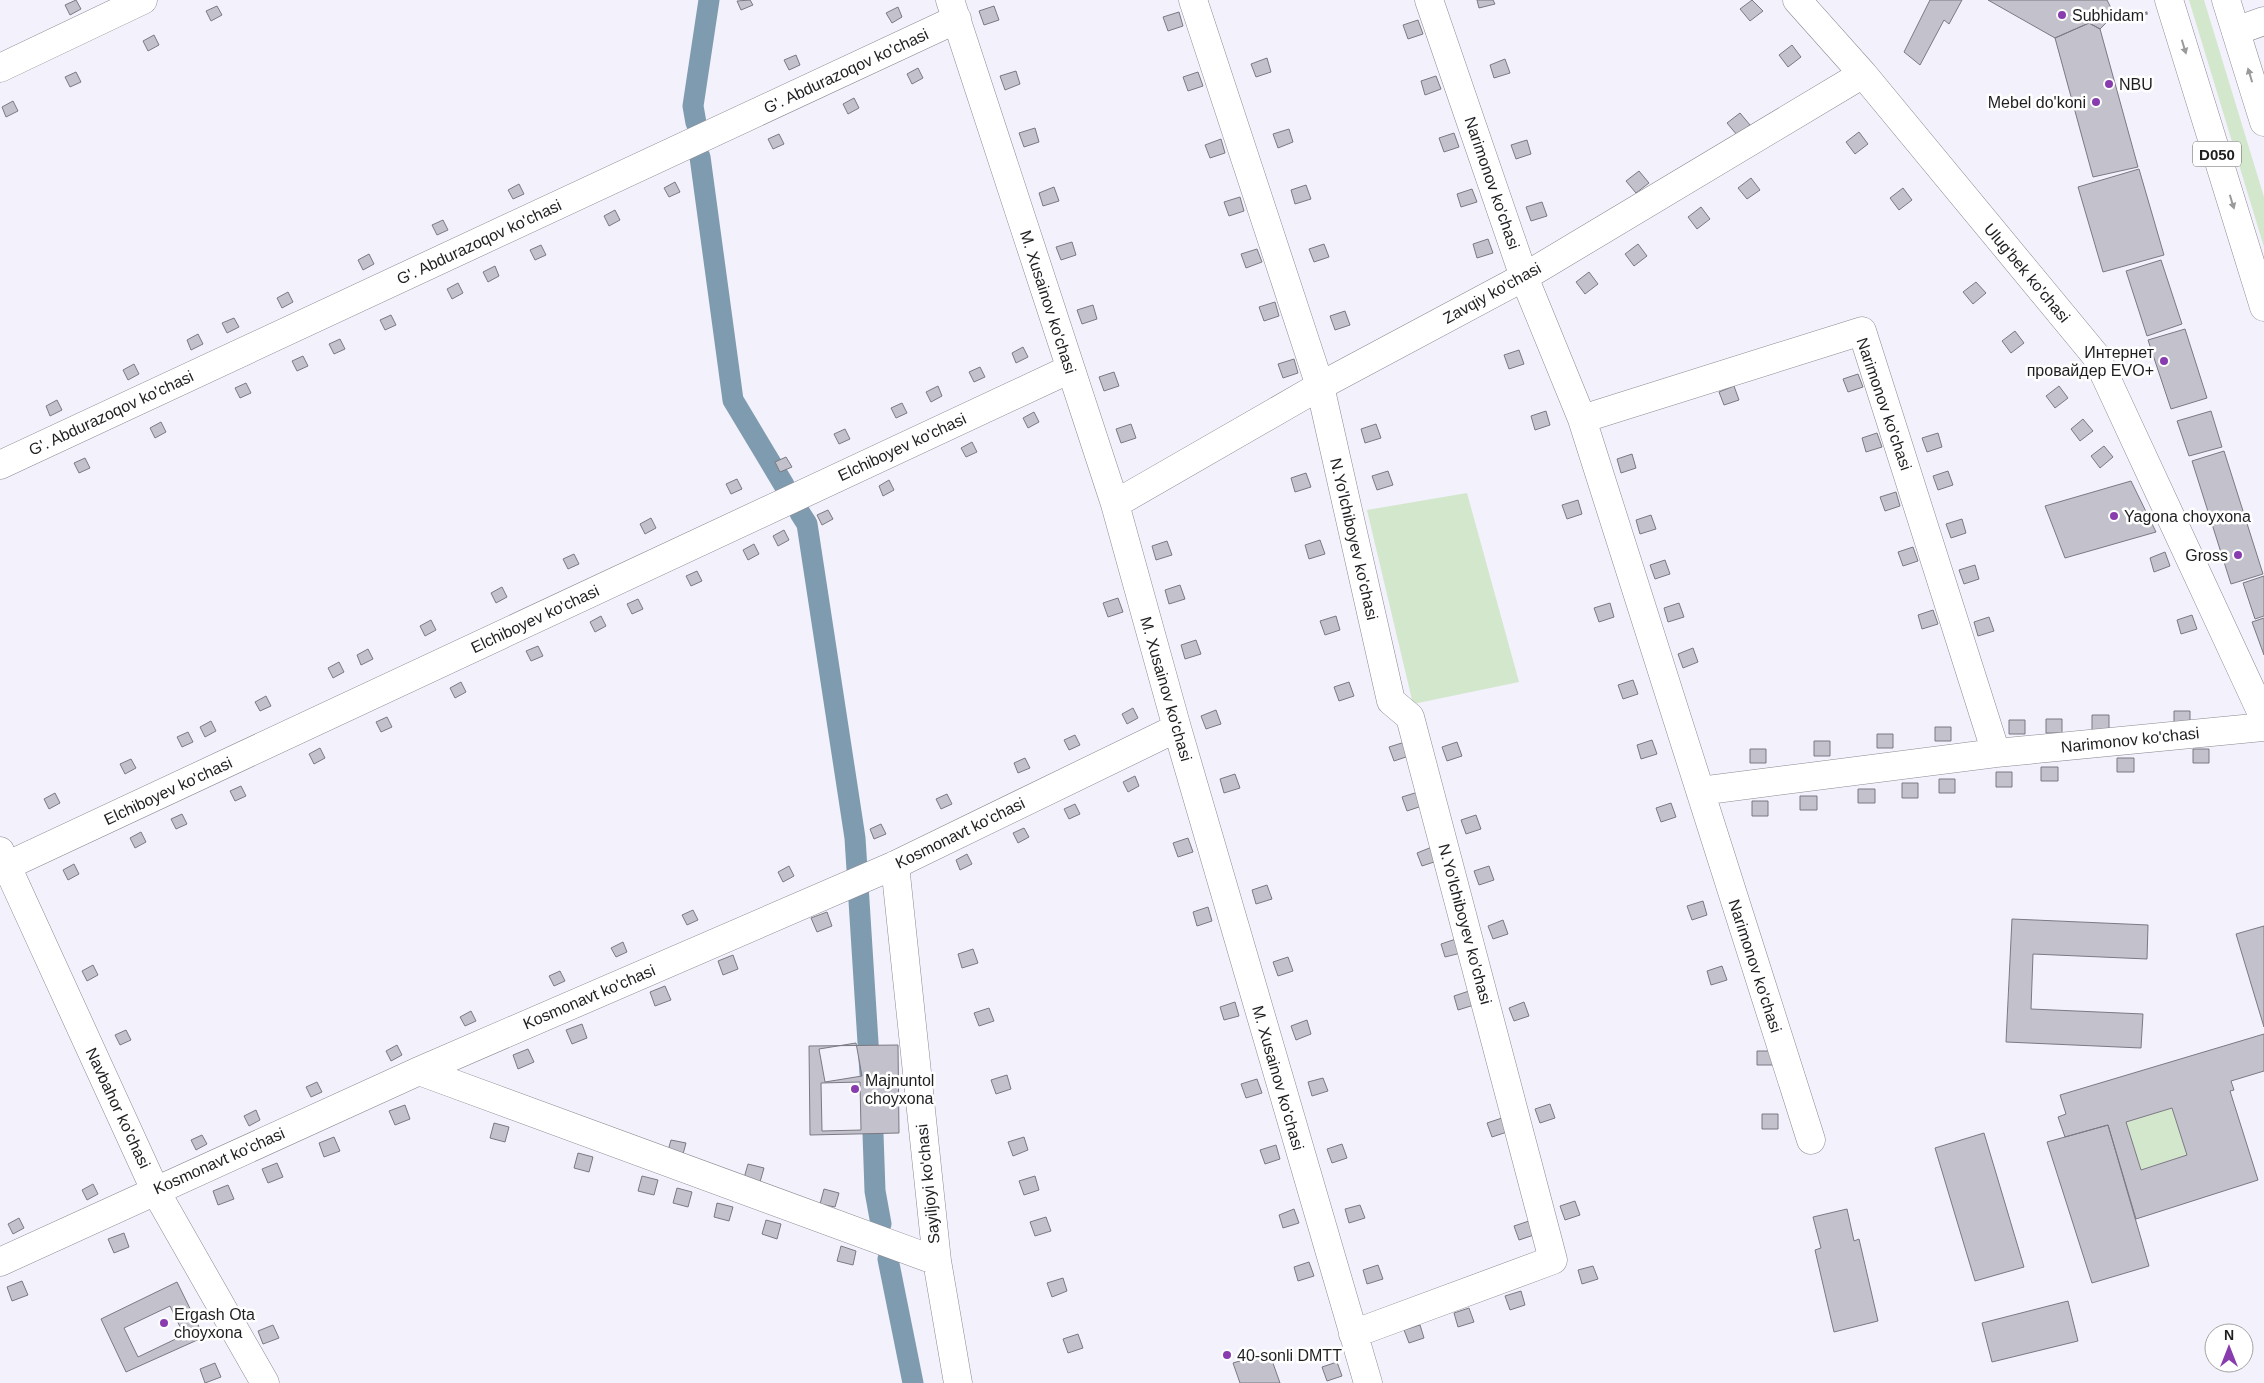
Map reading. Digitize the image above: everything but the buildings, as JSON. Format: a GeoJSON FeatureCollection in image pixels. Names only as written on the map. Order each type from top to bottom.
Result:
{"type":"FeatureCollection","features":[{"type":"Feature","properties":{"kind":"street"},"geometry":{"type":"LineString","coordinates":[[0,68],[143,0]]}},
{"type":"Feature","properties":{"kind":"street"},"geometry":{"type":"LineString","coordinates":[[1193,0],[1320,386]]}},
{"type":"Feature","properties":{"kind":"street","name":"Narimonov ko'chasi"},"geometry":{"type":"LineString","coordinates":[[1429,0],[1524,277],[1582,419],[1811,1140]]}},
{"type":"Feature","properties":{"kind":"street","name":"Ulug'bek ko'chasi"},"geometry":{"type":"LineString","coordinates":[[1798,0],[1863,74],[2096,356],[2264,718]]}},
{"type":"Feature","properties":{"kind":"street","name":"D050"},"geometry":{"type":"LineString","coordinates":[[2169,0],[2264,307]]}},
{"type":"Feature","properties":{"kind":"street"},"geometry":{"type":"LineString","coordinates":[[2226,0],[2264,122]]}},
{"type":"Feature","properties":{"kind":"street","name":"M. Xusainov ko'chasi"},"geometry":{"type":"LineString","coordinates":[[954,10],[1070,369],[1116,504],[1177,728],[1368,1383]]}},
{"type":"Feature","properties":{"kind":"street","name":"G'. Abdurazoqov ko'chasi"},"geometry":{"type":"LineString","coordinates":[[0,465],[954,10]]}},
{"type":"Feature","properties":{"kind":"street"},"geometry":{"type":"LineString","coordinates":[[2236,31],[2264,21]]}},
{"type":"Feature","properties":{"kind":"street","name":"Zavqiy ko'chasi"},"geometry":{"type":"LineString","coordinates":[[1116,504],[1320,386],[1524,277],[1863,74]]}},
{"type":"Feature","properties":{"kind":"street","name":"Narimonov ko'chasi"},"geometry":{"type":"LineString","coordinates":[[1582,419],[1862,331],[1996,753]]}},
{"type":"Feature","properties":{"kind":"street","name":"Elchiboyev ko'chasi"},"geometry":{"type":"LineString","coordinates":[[2,862],[1070,369]]}},
{"type":"Feature","properties":{"kind":"street","name":"N.Yo'lchiboyev ko'chasi"},"geometry":{"type":"LineString","coordinates":[[1320,386],[1391,701],[1410,717],[1553,1260],[1353,1334]]}},
{"type":"Feature","properties":{"kind":"street","name":"Narimonov ko'chasi"},"geometry":{"type":"LineString","coordinates":[[1700,791],[1996,753],[2264,727]]}},
{"type":"Feature","properties":{"kind":"street","name":"Kosmonavt ko'chasi"},"geometry":{"type":"LineString","coordinates":[[0,1262],[419,1071],[894,865],[1177,728]]}},
{"type":"Feature","properties":{"kind":"street","name":"Navbahor ko'chasi"},"geometry":{"type":"LineString","coordinates":[[2,862],[155,1190],[265,1383]]}},
{"type":"Feature","properties":{"kind":"street","name":"Sayiljoyi ko'chasi"},"geometry":{"type":"LineString","coordinates":[[894,865],[936,1260],[958,1383]]}},
{"type":"Feature","properties":{"kind":"street"},"geometry":{"type":"LineString","coordinates":[[419,1071],[936,1260]]}},
{"type":"Feature","properties":{"kind":"green space"},"geometry":{"type":"Polygon","coordinates":[[[2189,0],[2204,0],[2264,197],[2264,247],[2189,0]]]}},
{"type":"Feature","properties":{"kind":"green space"},"geometry":{"type":"Polygon","coordinates":[[[1467,493],[1519,682],[1413,704],[1367,510],[1467,493]]]}},
{"type":"Feature","properties":{"kind":"green space"},"geometry":{"type":"Polygon","coordinates":[[[2172,1108],[2187,1155],[2141,1170],[2126,1122],[2172,1108]]]}},
{"type":"Feature","properties":{"kind":"waterway"},"geometry":{"type":"LineString","coordinates":[[696,123],[693,106],[709,0]]}},
{"type":"Feature","properties":{"kind":"waterway"},"geometry":{"type":"LineString","coordinates":[[700,157],[733,400],[784,485]]}},
{"type":"Feature","properties":{"kind":"waterway"},"geometry":{"type":"LineString","coordinates":[[800,513],[807,524],[855,838],[870,1074]]}},
{"type":"Feature","properties":{"kind":"waterway"},"geometry":{"type":"LineString","coordinates":[[872,1105],[875,1191],[881,1224]]}},
{"type":"Feature","properties":{"kind":"waterway"},"geometry":{"type":"LineString","coordinates":[[888,1259],[913,1383]]}},
{"type":"Feature","properties":{"kind":"place","name":"Subhidam"},"geometry":{"type":"Point","coordinates":[2062,15]}},
{"type":"Feature","properties":{"kind":"place","name":"NBU"},"geometry":{"type":"Point","coordinates":[2109,84]}},
{"type":"Feature","properties":{"kind":"place","name":"Mebel do'koni"},"geometry":{"type":"Point","coordinates":[2096,102]}},
{"type":"Feature","properties":{"kind":"place","name":"Интернет провайдер EVO+"},"geometry":{"type":"Point","coordinates":[2164,361]}},
{"type":"Feature","properties":{"kind":"place","name":"Yagona choyxona"},"geometry":{"type":"Point","coordinates":[2114,516]}},
{"type":"Feature","properties":{"kind":"place","name":"Gross"},"geometry":{"type":"Point","coordinates":[2238,555]}},
{"type":"Feature","properties":{"kind":"place","name":"Majnuntol choyxona"},"geometry":{"type":"Point","coordinates":[855,1089]}},
{"type":"Feature","properties":{"kind":"place","name":"Ergash Ota choyxona"},"geometry":{"type":"Point","coordinates":[164,1323]}},
{"type":"Feature","properties":{"kind":"place","name":"40-sonli DMTT"},"geometry":{"type":"Point","coordinates":[1227,1355]}}]}
